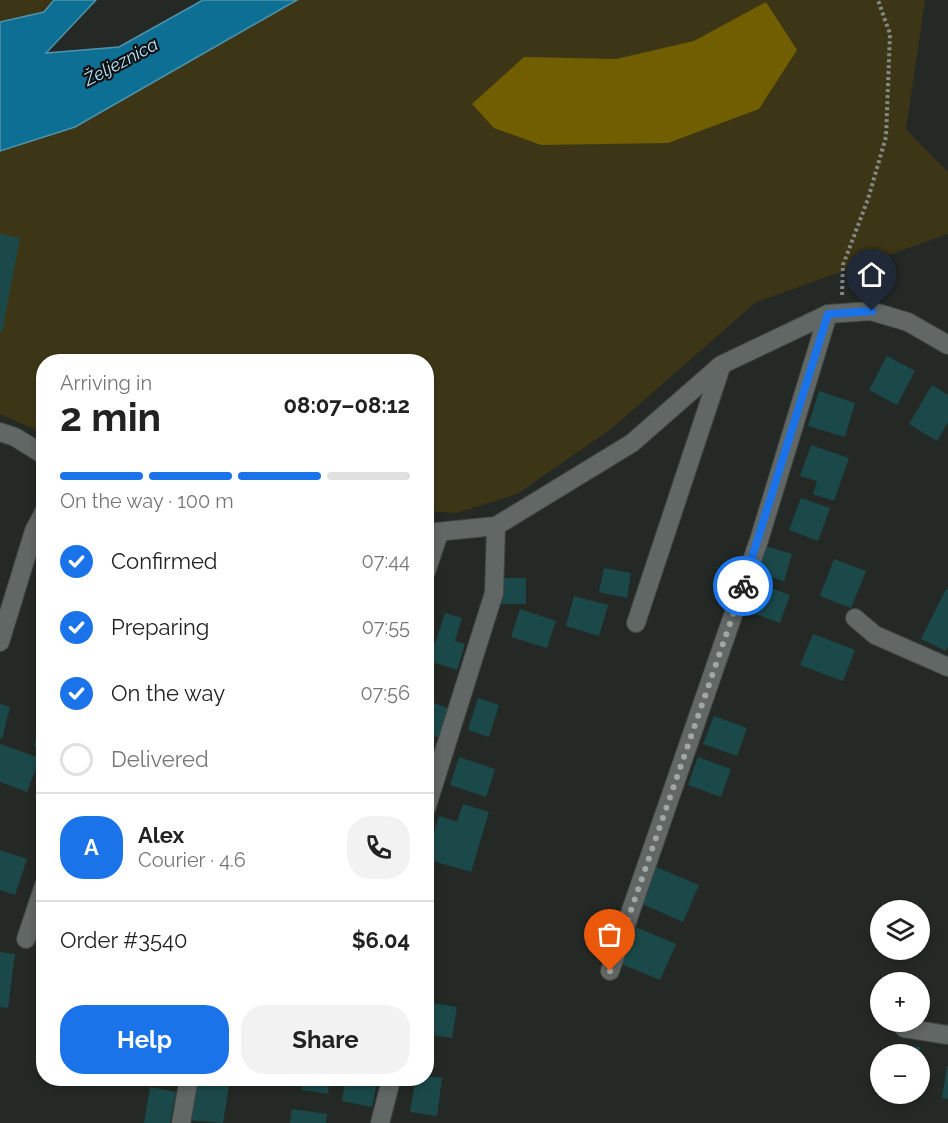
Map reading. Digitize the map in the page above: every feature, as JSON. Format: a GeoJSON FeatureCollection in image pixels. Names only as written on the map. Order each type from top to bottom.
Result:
{"type":"FeatureCollection","features":[{"type":"Feature","properties":{"kind":"street"},"geometry":{"type":"LineString","coordinates":[[434,533],[496,526],[632,443],[721,365],[836,313],[872,311],[908,322],[948,345]]}},
{"type":"Feature","properties":{"kind":"street"},"geometry":{"type":"LineString","coordinates":[[610,971],[836,313]]}},
{"type":"Feature","properties":{"kind":"street"},"geometry":{"type":"LineString","coordinates":[[636,623],[721,365]]}},
{"type":"Feature","properties":{"kind":"street"},"geometry":{"type":"LineString","coordinates":[[0,432],[15,437],[36,450]]}},
{"type":"Feature","properties":{"kind":"street"},"geometry":{"type":"LineString","coordinates":[[434,783],[494,593],[496,526]]}},
{"type":"Feature","properties":{"kind":"street"},"geometry":{"type":"LineString","coordinates":[[0,642],[36,527]]}},
{"type":"Feature","properties":{"kind":"street"},"geometry":{"type":"LineString","coordinates":[[855,618],[875,635],[948,667]]}},
{"type":"Feature","properties":{"kind":"street"},"geometry":{"type":"LineString","coordinates":[[26,939],[36,909]]}},
{"type":"Feature","properties":{"kind":"street"},"geometry":{"type":"LineString","coordinates":[[929,1032],[948,1035]]}},
{"type":"Feature","properties":{"kind":"street"},"geometry":{"type":"LineString","coordinates":[[182,1123],[188,1086]]}},
{"type":"Feature","properties":{"kind":"street"},"geometry":{"type":"LineString","coordinates":[[380,1123],[389,1086]]}},
{"type":"Feature","properties":{"kind":"path"},"geometry":{"type":"LineString","coordinates":[[836,313],[843,266],[868,199],[886,137],[890,34],[878,0]]}},
{"type":"Feature","properties":{"kind":"shaded area"},"geometry":{"type":"Polygon","coordinates":[[[0,0],[54,0],[44,12],[0,22],[0,0]]]}},
{"type":"Feature","properties":{"kind":"shaded area"},"geometry":{"type":"Polygon","coordinates":[[[297,0],[925,0],[906,129],[948,172],[948,234],[756,302],[611,429],[517,494],[456,513],[434,512],[434,354],[36,354],[36,430],[0,414],[0,151],[75,127],[297,0]]]}},
{"type":"Feature","properties":{"kind":"shaded area"},"geometry":{"type":"Polygon","coordinates":[[[766,2],[797,50],[759,109],[668,143],[541,145],[494,128],[472,104],[524,57],[616,59],[694,41],[766,2]]]}},
{"type":"Feature","properties":{"kind":"water","name":"Željeznica"},"geometry":{"type":"Polygon","coordinates":[[[54,0],[96,0],[46,53],[119,47],[203,0],[297,0],[75,127],[0,151],[0,22],[44,12],[54,0]]]}},
{"type":"Feature","properties":{"kind":"building"},"geometry":{"type":"Polygon","coordinates":[[[0,234],[20,238],[2,332],[0,332],[0,234]]]}},
{"type":"Feature","properties":{"kind":"building"},"geometry":{"type":"Polygon","coordinates":[[[887,356],[915,371],[897,405],[869,390],[887,356]]]}},
{"type":"Feature","properties":{"kind":"building"},"geometry":{"type":"Polygon","coordinates":[[[932,385],[948,395],[948,422],[937,441],[909,424],[932,385]]]}},
{"type":"Feature","properties":{"kind":"building"},"geometry":{"type":"Polygon","coordinates":[[[819,391],[855,403],[845,437],[808,426],[819,391]]]}},
{"type":"Feature","properties":{"kind":"building"},"geometry":{"type":"Polygon","coordinates":[[[811,445],[849,458],[834,501],[813,494],[817,481],[800,476],[811,445]]]}},
{"type":"Feature","properties":{"kind":"building"},"geometry":{"type":"Polygon","coordinates":[[[801,498],[830,508],[818,541],[789,530],[801,498]]]}},
{"type":"Feature","properties":{"kind":"building"},"geometry":{"type":"Polygon","coordinates":[[[765,546],[792,554],[784,581],[757,573],[765,546]]]}},
{"type":"Feature","properties":{"kind":"building"},"geometry":{"type":"Polygon","coordinates":[[[834,559],[866,571],[851,608],[820,596],[834,559]]]}},
{"type":"Feature","properties":{"kind":"building"},"geometry":{"type":"Polygon","coordinates":[[[604,568],[631,573],[627,598],[599,592],[604,568]]]}},
{"type":"Feature","properties":{"kind":"building"},"geometry":{"type":"Polygon","coordinates":[[[501,578],[526,578],[526,604],[501,604],[501,578]]]}},
{"type":"Feature","properties":{"kind":"building"},"geometry":{"type":"Polygon","coordinates":[[[757,583],[790,595],[780,623],[747,611],[757,583]]]}},
{"type":"Feature","properties":{"kind":"building"},"geometry":{"type":"Polygon","coordinates":[[[946,589],[948,590],[948,646],[946,651],[921,639],[946,589]]]}},
{"type":"Feature","properties":{"kind":"building"},"geometry":{"type":"Polygon","coordinates":[[[574,596],[608,605],[599,636],[566,626],[574,596]]]}},
{"type":"Feature","properties":{"kind":"building"},"geometry":{"type":"Polygon","coordinates":[[[520,609],[556,621],[547,648],[511,637],[520,609]]]}},
{"type":"Feature","properties":{"kind":"building"},"geometry":{"type":"Polygon","coordinates":[[[445,613],[462,618],[455,641],[465,644],[457,670],[434,663],[435,644],[445,613]]]}},
{"type":"Feature","properties":{"kind":"building"},"geometry":{"type":"Polygon","coordinates":[[[813,634],[855,650],[843,681],[800,665],[813,634]]]}},
{"type":"Feature","properties":{"kind":"building"},"geometry":{"type":"Polygon","coordinates":[[[478,698],[499,705],[489,737],[468,730],[478,698]]]}},
{"type":"Feature","properties":{"kind":"building"},"geometry":{"type":"Polygon","coordinates":[[[434,703],[451,710],[440,738],[434,736],[434,703]]]}},
{"type":"Feature","properties":{"kind":"building"},"geometry":{"type":"Polygon","coordinates":[[[0,704],[10,707],[2,739],[0,738],[0,704]]]}},
{"type":"Feature","properties":{"kind":"building"},"geometry":{"type":"Polygon","coordinates":[[[714,716],[747,728],[737,756],[703,744],[714,716]]]}},
{"type":"Feature","properties":{"kind":"building"},"geometry":{"type":"Polygon","coordinates":[[[0,744],[36,757],[36,768],[27,792],[0,782],[0,744]]]}},
{"type":"Feature","properties":{"kind":"building"},"geometry":{"type":"Polygon","coordinates":[[[459,757],[495,769],[486,797],[450,785],[459,757]]]}},
{"type":"Feature","properties":{"kind":"building"},"geometry":{"type":"Polygon","coordinates":[[[698,757],[731,769],[721,797],[688,785],[698,757]]]}},
{"type":"Feature","properties":{"kind":"building"},"geometry":{"type":"Polygon","coordinates":[[[463,804],[489,812],[471,872],[434,861],[434,833],[439,816],[457,822],[463,804]]]}},
{"type":"Feature","properties":{"kind":"building"},"geometry":{"type":"Polygon","coordinates":[[[0,850],[27,859],[15,895],[0,890],[0,850]]]}},
{"type":"Feature","properties":{"kind":"building"},"geometry":{"type":"Polygon","coordinates":[[[656,867],[699,885],[683,922],[640,903],[656,867]]]}},
{"type":"Feature","properties":{"kind":"building"},"geometry":{"type":"Polygon","coordinates":[[[633,926],[676,944],[660,980],[617,962],[633,926]]]}},
{"type":"Feature","properties":{"kind":"building"},"geometry":{"type":"Polygon","coordinates":[[[0,952],[15,954],[8,1008],[0,1007],[0,952]]]}},
{"type":"Feature","properties":{"kind":"building"},"geometry":{"type":"Polygon","coordinates":[[[434,1003],[457,1007],[452,1038],[434,1035],[434,1003]]]}},
{"type":"Feature","properties":{"kind":"building"},"geometry":{"type":"Polygon","coordinates":[[[948,1066],[948,1099],[942,1098],[948,1066]]]}},
{"type":"Feature","properties":{"kind":"building"},"geometry":{"type":"Polygon","coordinates":[[[434,1077],[442,1078],[437,1116],[410,1112],[415,1086],[434,1086],[434,1077]]]}},
{"type":"Feature","properties":{"kind":"building"},"geometry":{"type":"Polygon","coordinates":[[[194,1086],[229,1086],[223,1123],[189,1120],[194,1086]]]}},
{"type":"Feature","properties":{"kind":"building"},"geometry":{"type":"Polygon","coordinates":[[[303,1086],[329,1086],[328,1094],[302,1090],[303,1086]]]}},
{"type":"Feature","properties":{"kind":"building"},"geometry":{"type":"Polygon","coordinates":[[[345,1086],[376,1086],[372,1107],[342,1101],[345,1086]]]}},
{"type":"Feature","properties":{"kind":"building"},"geometry":{"type":"Polygon","coordinates":[[[150,1087],[176,1092],[170,1123],[144,1123],[150,1087]]]}},
{"type":"Feature","properties":{"kind":"building"},"geometry":{"type":"Polygon","coordinates":[[[292,1109],[327,1114],[326,1123],[290,1123],[292,1109]]]}},
{"type":"Feature","properties":{"kind":"way so far"},"geometry":{"type":"LineString","coordinates":[[610,971],[743,586]]}},
{"type":"Feature","properties":{"kind":"route"},"geometry":{"type":"LineString","coordinates":[[743,586],[828,314],[843,311],[872,311]]}}]}
